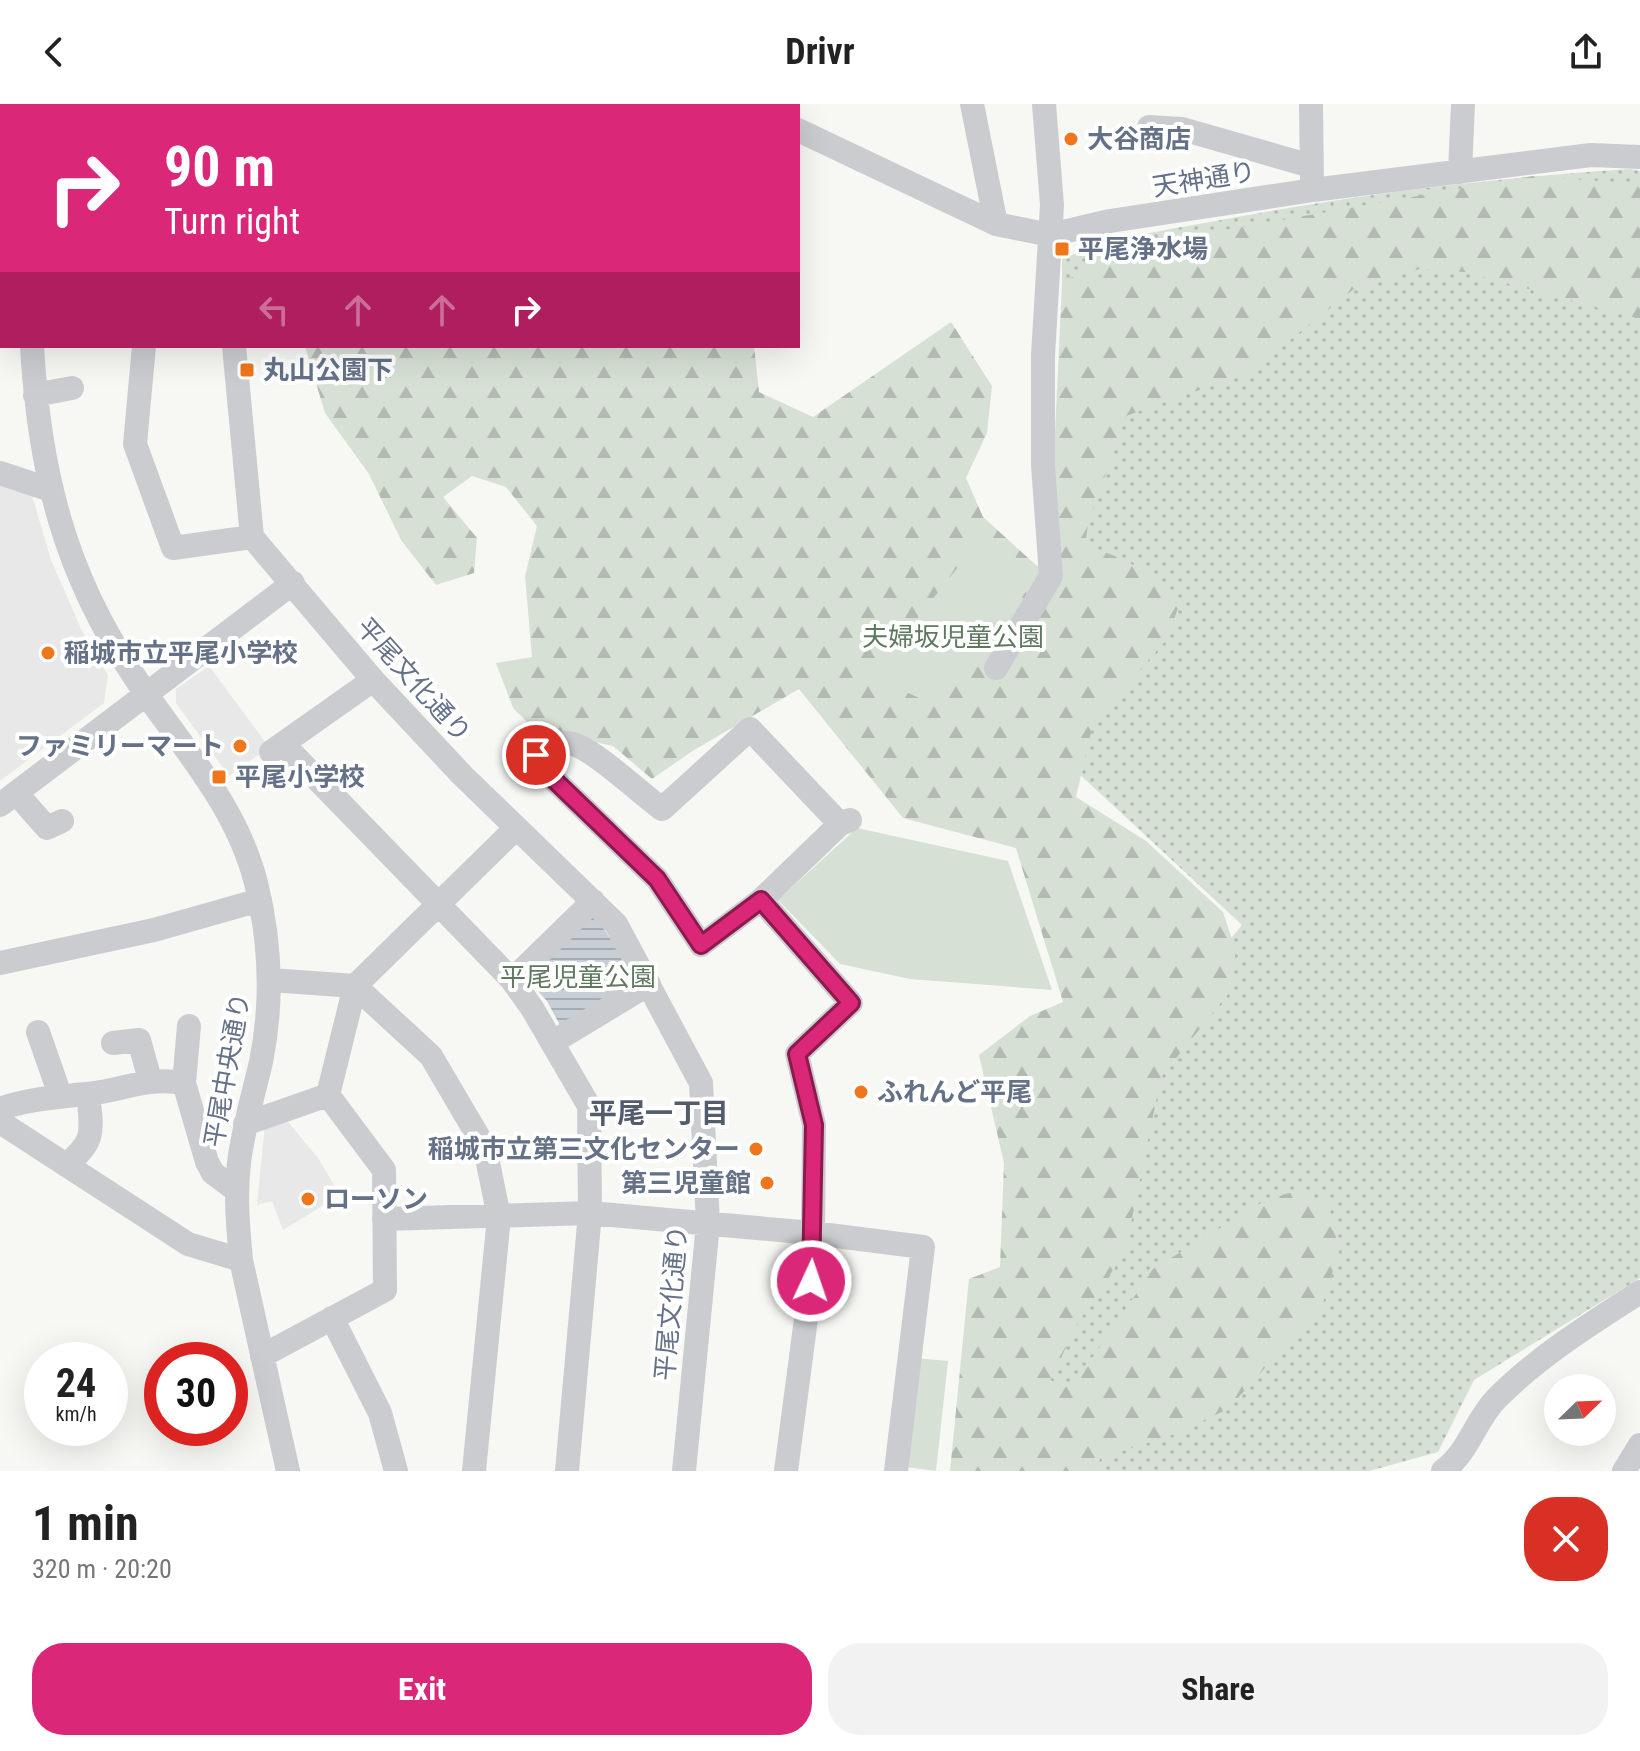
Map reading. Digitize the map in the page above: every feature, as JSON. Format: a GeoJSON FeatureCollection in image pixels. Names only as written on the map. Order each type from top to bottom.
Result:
{"type":"FeatureCollection","features":[{"type":"Feature","properties":{"kind":"street"},"geometry":{"type":"LineString","coordinates":[[972,104],[996,224]]}},
{"type":"Feature","properties":{"kind":"street"},"geometry":{"type":"LineString","coordinates":[[996,668],[1051,576],[1043,465],[1043,355],[1051,191],[1044,104]]}},
{"type":"Feature","properties":{"kind":"street"},"geometry":{"type":"LineString","coordinates":[[1149,127],[1182,129],[1312,178],[1311,104]]}},
{"type":"Feature","properties":{"kind":"street"},"geometry":{"type":"LineString","coordinates":[[1460,172],[1463,104]]}},
{"type":"Feature","properties":{"kind":"street","name":"天神通り"},"geometry":{"type":"LineString","coordinates":[[800,131],[996,224],[1050,235],[1312,178],[1460,172],[1591,155],[1640,157]]}},
{"type":"Feature","properties":{"kind":"street","name":"平尾中央通り"},"geometry":{"type":"LineString","coordinates":[[32,348],[48,489],[85,590],[107,635],[229,813],[260,900],[269,944],[270,980],[261,1063],[245,1124],[237,1191],[241,1260],[288,1471]]}},
{"type":"Feature","properties":{"kind":"street"},"geometry":{"type":"LineString","coordinates":[[144,348],[135,444],[173,548],[252,537],[234,348]]}},
{"type":"Feature","properties":{"kind":"street"},"geometry":{"type":"LineString","coordinates":[[35,395],[72,388]]}},
{"type":"Feature","properties":{"kind":"street"},"geometry":{"type":"LineString","coordinates":[[0,473],[48,489]]}},
{"type":"Feature","properties":{"kind":"street","name":"平尾文化通り"},"geometry":{"type":"LineString","coordinates":[[252,537],[373,680],[516,828],[616,924],[701,1083],[708,1224],[684,1471]]}},
{"type":"Feature","properties":{"kind":"street"},"geometry":{"type":"LineString","coordinates":[[62,821],[47,828],[8,800],[293,583]]}},
{"type":"Feature","properties":{"kind":"street"},"geometry":{"type":"LineString","coordinates":[[373,680],[277,748],[438,903],[512,980],[553,1042],[589,1106],[590,1213],[567,1471]]}},
{"type":"Feature","properties":{"kind":"street"},"geometry":{"type":"LineString","coordinates":[[750,729],[845,822],[761,900],[701,945],[657,879],[545,771],[536,755],[541,749],[553,745],[577,745],[662,809],[750,729]]}},
{"type":"Feature","properties":{"kind":"street"},"geometry":{"type":"LineString","coordinates":[[328,1095],[355,986],[516,828]]}},
{"type":"Feature","properties":{"kind":"street"},"geometry":{"type":"LineString","coordinates":[[0,963],[154,930],[260,900]]}},
{"type":"Feature","properties":{"kind":"street"},"geometry":{"type":"LineString","coordinates":[[761,900],[851,1003],[797,1054],[814,1125],[813,1233],[811,1281],[786,1471]]}},
{"type":"Feature","properties":{"kind":"street"},"geometry":{"type":"LineString","coordinates":[[512,980],[593,901]]}},
{"type":"Feature","properties":{"kind":"street"},"geometry":{"type":"LineString","coordinates":[[270,980],[355,986],[431,1056],[485,1148],[499,1217],[474,1471]]}},
{"type":"Feature","properties":{"kind":"street"},"geometry":{"type":"LineString","coordinates":[[553,1042],[649,984]]}},
{"type":"Feature","properties":{"kind":"street"},"geometry":{"type":"LineString","coordinates":[[189,1026],[184,1083],[207,1162],[213,1173],[237,1191]]}},
{"type":"Feature","properties":{"kind":"street"},"geometry":{"type":"LineString","coordinates":[[38,1032],[60,1095]]}},
{"type":"Feature","properties":{"kind":"street"},"geometry":{"type":"LineString","coordinates":[[113,1043],[139,1040],[150,1080]]}},
{"type":"Feature","properties":{"kind":"street"},"geometry":{"type":"LineString","coordinates":[[0,1109],[150,1080],[184,1083]]}},
{"type":"Feature","properties":{"kind":"street"},"geometry":{"type":"LineString","coordinates":[[66,1165],[82,1153],[93,1134],[88,1094]]}},
{"type":"Feature","properties":{"kind":"street"},"geometry":{"type":"LineString","coordinates":[[245,1124],[328,1095]]}},
{"type":"Feature","properties":{"kind":"street"},"geometry":{"type":"LineString","coordinates":[[262,1356],[385,1290],[384,1170],[328,1095]]}},
{"type":"Feature","properties":{"kind":"street"},"geometry":{"type":"LineString","coordinates":[[0,1122],[188,1244],[241,1260]]}},
{"type":"Feature","properties":{"kind":"street"},"geometry":{"type":"LineString","coordinates":[[384,1219],[590,1213],[813,1233],[923,1247],[896,1471]]}},
{"type":"Feature","properties":{"kind":"street"},"geometry":{"type":"LineString","coordinates":[[1443,1471],[1461,1456],[1495,1400],[1569,1337],[1640,1292]]}},
{"type":"Feature","properties":{"kind":"street"},"geometry":{"type":"LineString","coordinates":[[332,1318],[380,1413],[396,1471]]}},
{"type":"Feature","properties":{"kind":"street"},"geometry":{"type":"LineString","coordinates":[[1624,1471],[1640,1445]]}},
{"type":"Feature","properties":{"kind":"shaded area","name":"稲城市立平尾小学校"},"geometry":{"type":"Polygon","coordinates":[[[0,482],[31,492],[51,560],[82,631],[108,675],[104,703],[0,781],[0,482]]]}},
{"type":"Feature","properties":{"kind":"shaded area"},"geometry":{"type":"Polygon","coordinates":[[[209,666],[269,747],[229,776],[176,703],[176,689],[209,666]]]}},
{"type":"Feature","properties":{"kind":"shaded area","name":"平尾児童公園"},"geometry":{"type":"Polygon","coordinates":[[[592,911],[639,982],[562,1029],[547,1001],[526,978],[592,911]]]}},
{"type":"Feature","properties":{"kind":"shaded area"},"geometry":{"type":"Polygon","coordinates":[[[284,1117],[318,1158],[340,1195],[283,1230],[272,1201],[257,1205],[265,1124],[284,1117]]]}},
{"type":"Feature","properties":{"kind":"green space"},"geometry":{"type":"Polygon","coordinates":[[[1631,169],[1640,171],[1640,1278],[1474,1380],[1438,1452],[1369,1471],[965,1471],[1015,1203],[1242,925],[1075,770],[1063,582],[1062,259],[1140,235],[1323,202],[1476,182],[1631,169]]]}},
{"type":"Feature","properties":{"kind":"green space"},"geometry":{"type":"Polygon","coordinates":[[[1532,176],[1640,184],[1640,319],[1465,272],[1420,269],[1354,289],[1250,372],[1126,416],[1088,524],[1085,545],[1137,567],[1179,605],[1167,639],[1093,724],[1076,797],[1146,841],[1223,912],[1236,951],[1228,994],[1161,1077],[1125,1252],[1079,1321],[1050,1380],[1071,1389],[1153,1269],[1266,1200],[1296,1191],[1328,1202],[1339,1251],[1323,1303],[1228,1409],[1175,1434],[1101,1458],[1092,1471],[950,1471],[969,1279],[1000,1267],[1004,1163],[979,1055],[1030,1016],[1063,1002],[1016,848],[903,818],[799,689],[694,750],[652,779],[613,746],[532,727],[513,708],[496,663],[532,657],[525,576],[537,526],[506,487],[472,476],[443,497],[477,538],[474,573],[436,585],[401,540],[369,474],[325,413],[306,348],[754,348],[759,392],[813,417],[951,322],[992,386],[987,433],[966,478],[983,517],[1037,566],[1049,561],[1062,284],[1111,250],[1532,176]]]}},
{"type":"Feature","properties":{"kind":"green space","name":"夫婦坂児童公園"},"geometry":{"type":"Polygon","coordinates":[[[984,534],[1037,573],[983,662],[934,705],[872,676],[984,534]]]}},
{"type":"Feature","properties":{"kind":"green space"},"geometry":{"type":"Polygon","coordinates":[[[857,828],[1008,861],[1052,990],[910,979],[840,964],[778,900],[857,828]]]}},
{"type":"Feature","properties":{"kind":"green space"},"geometry":{"type":"Polygon","coordinates":[[[915,1358],[948,1361],[936,1471],[899,1466],[915,1358]]]}},
{"type":"Feature","properties":{"kind":"place","name":"大谷商店"},"geometry":{"type":"Point","coordinates":[1071,139]}},
{"type":"Feature","properties":{"kind":"place","name":"平尾浄水場"},"geometry":{"type":"Point","coordinates":[1062,249]}},
{"type":"Feature","properties":{"kind":"place","name":"丸山公園下"},"geometry":{"type":"Point","coordinates":[247,370]}},
{"type":"Feature","properties":{"kind":"place","name":"稲城市立平尾小学校"},"geometry":{"type":"Point","coordinates":[48,653]}},
{"type":"Feature","properties":{"kind":"place","name":"ファミリーマート"},"geometry":{"type":"Point","coordinates":[240,746]}},
{"type":"Feature","properties":{"kind":"place","name":"平尾小学校"},"geometry":{"type":"Point","coordinates":[219,777]}},
{"type":"Feature","properties":{"kind":"place","name":"ふれんど平尾"},"geometry":{"type":"Point","coordinates":[861,1092]}},
{"type":"Feature","properties":{"kind":"place","name":"稲城市立第三文化センター"},"geometry":{"type":"Point","coordinates":[756,1149]}},
{"type":"Feature","properties":{"kind":"place","name":"第三児童館"},"geometry":{"type":"Point","coordinates":[767,1183]}},
{"type":"Feature","properties":{"kind":"place","name":"ローソン"},"geometry":{"type":"Point","coordinates":[308,1199]}},
{"type":"Feature","properties":{"kind":"district","name":"平尾一丁目"},"geometry":{"type":"Point","coordinates":[659,1113]}},
{"type":"Feature","properties":{"kind":"route"},"geometry":{"type":"LineString","coordinates":[[536,755],[545,771],[657,879],[694,940],[701,945],[710,940],[761,900],[851,1003],[797,1054],[814,1125],[811,1281]]}}]}
